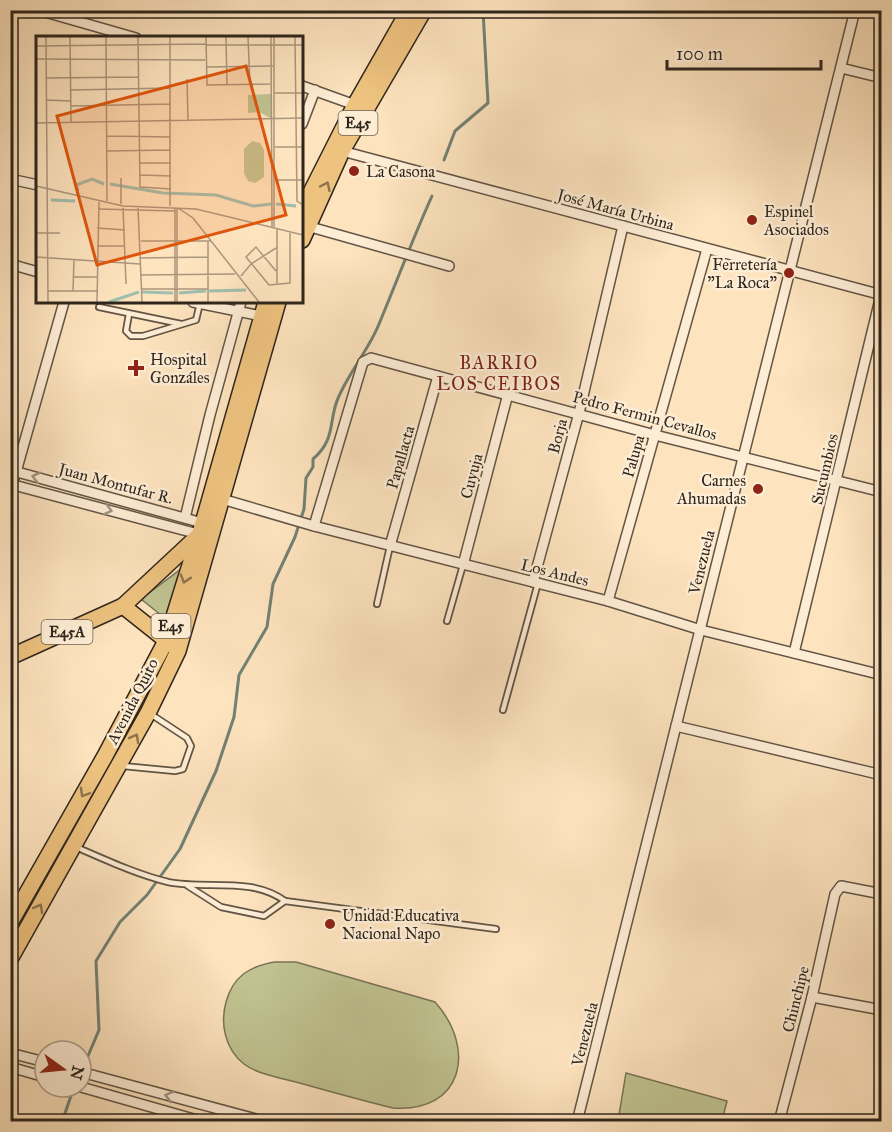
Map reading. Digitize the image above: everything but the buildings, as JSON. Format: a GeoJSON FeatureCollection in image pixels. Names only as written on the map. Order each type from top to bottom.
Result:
{"type":"FeatureCollection","features":[{"type":"Feature","properties":{"kind":"highway","name":"E45"},"geometry":{"type":"LineString","coordinates":[[303,208],[355,105],[409,10]]}},
{"type":"Feature","properties":{"kind":"highway","name":"E45"},"geometry":{"type":"LineString","coordinates":[[304,233],[342,151],[424,10]]}},
{"type":"Feature","properties":{"kind":"highway","name":"Avenida Quito"},"geometry":{"type":"LineString","coordinates":[[10,923],[105,756],[167,639],[207,530],[222,499],[278,303]]}},
{"type":"Feature","properties":{"kind":"highway","name":"Avenida Quito"},"geometry":{"type":"LineString","coordinates":[[10,959],[120,765],[178,651],[263,309]]}},
{"type":"Feature","properties":{"kind":"highway","name":"E45A"},"geometry":{"type":"LineString","coordinates":[[10,657],[123,606],[207,530]]}},
{"type":"Feature","properties":{"kind":"highway"},"geometry":{"type":"LineString","coordinates":[[123,606],[167,639],[178,651]]}},
{"type":"Feature","properties":{"kind":"street"},"geometry":{"type":"LineString","coordinates":[[38,10],[105,33],[124,36]]}},
{"type":"Feature","properties":{"kind":"street","name":"Venezuela"},"geometry":{"type":"LineString","coordinates":[[577,1122],[742,456],[792,273],[855,10]]}},
{"type":"Feature","properties":{"kind":"street"},"geometry":{"type":"LineString","coordinates":[[841,68],[882,78]]}},
{"type":"Feature","properties":{"kind":"street"},"geometry":{"type":"LineString","coordinates":[[303,86],[355,105]]}},
{"type":"Feature","properties":{"kind":"street"},"geometry":{"type":"LineString","coordinates":[[303,121],[315,90]]}},
{"type":"Feature","properties":{"kind":"street","name":"José María Urbina"},"geometry":{"type":"LineString","coordinates":[[342,151],[792,273],[881,294]]}},
{"type":"Feature","properties":{"kind":"street"},"geometry":{"type":"LineString","coordinates":[[10,179],[36,185]]}},
{"type":"Feature","properties":{"kind":"street","name":"Borja"},"geometry":{"type":"LineString","coordinates":[[535,583],[579,413],[622,226]]}},
{"type":"Feature","properties":{"kind":"street"},"geometry":{"type":"LineString","coordinates":[[304,233],[449,266]]}},
{"type":"Feature","properties":{"kind":"street","name":"Palupa"},"geometry":{"type":"LineString","coordinates":[[608,601],[707,249]]}},
{"type":"Feature","properties":{"kind":"street"},"geometry":{"type":"LineString","coordinates":[[10,264],[36,271]]}},
{"type":"Feature","properties":{"kind":"street","name":"Sucumbios"},"geometry":{"type":"LineString","coordinates":[[794,653],[881,294]]}},
{"type":"Feature","properties":{"kind":"street"},"geometry":{"type":"LineString","coordinates":[[11,487],[13,471],[64,303]]}},
{"type":"Feature","properties":{"kind":"street"},"geometry":{"type":"LineString","coordinates":[[208,303],[263,309]]}},
{"type":"Feature","properties":{"kind":"street"},"geometry":{"type":"LineString","coordinates":[[185,518],[240,306]]}},
{"type":"Feature","properties":{"kind":"street","name":"Pedro Fermin Cevallos"},"geometry":{"type":"LineString","coordinates":[[312,525],[363,362],[367,359],[882,492]]}},
{"type":"Feature","properties":{"kind":"street","name":"Papallacta"},"geometry":{"type":"LineString","coordinates":[[390,546],[438,376]]}},
{"type":"Feature","properties":{"kind":"street","name":"Cuyuja"},"geometry":{"type":"LineString","coordinates":[[463,565],[508,394]]}},
{"type":"Feature","properties":{"kind":"street","name":"Juan Montufar R."},"geometry":{"type":"LineString","coordinates":[[13,471],[185,518],[207,530]]}},
{"type":"Feature","properties":{"kind":"street","name":"Juan Montufar R."},"geometry":{"type":"LineString","coordinates":[[11,487],[207,530]]}},
{"type":"Feature","properties":{"kind":"street","name":"Los Andes"},"geometry":{"type":"LineString","coordinates":[[222,499],[390,546],[608,601],[700,630],[882,675]]}},
{"type":"Feature","properties":{"kind":"street"},"geometry":{"type":"LineString","coordinates":[[676,726],[882,775]]}},
{"type":"Feature","properties":{"kind":"street","name":"Chinchipe"},"geometry":{"type":"LineString","coordinates":[[778,1122],[812,997],[835,894],[841,885],[882,894]]}},
{"type":"Feature","properties":{"kind":"street"},"geometry":{"type":"LineString","coordinates":[[812,997],[882,1010]]}},
{"type":"Feature","properties":{"kind":"street"},"geometry":{"type":"LineString","coordinates":[[10,1053],[33,1059]]}},
{"type":"Feature","properties":{"kind":"street"},"geometry":{"type":"LineString","coordinates":[[10,1067],[33,1073]]}},
{"type":"Feature","properties":{"kind":"street"},"geometry":{"type":"LineString","coordinates":[[93,1075],[267,1122]]}},
{"type":"Feature","properties":{"kind":"street"},"geometry":{"type":"LineString","coordinates":[[93,1090],[206,1122],[212,1107]]}},
{"type":"Feature","properties":{"kind":"lane"},"geometry":{"type":"LineString","coordinates":[[129,314],[126,331],[130,336],[143,336],[196,320],[197,303]]}},
{"type":"Feature","properties":{"kind":"lane"},"geometry":{"type":"LineString","coordinates":[[99,307],[184,325]]}},
{"type":"Feature","properties":{"kind":"lane"},"geometry":{"type":"LineString","coordinates":[[377,604],[390,546]]}},
{"type":"Feature","properties":{"kind":"lane"},"geometry":{"type":"LineString","coordinates":[[447,621],[463,565]]}},
{"type":"Feature","properties":{"kind":"lane"},"geometry":{"type":"LineString","coordinates":[[503,710],[535,583]]}},
{"type":"Feature","properties":{"kind":"lane"},"geometry":{"type":"LineString","coordinates":[[105,756],[120,765],[134,768],[183,769],[191,746],[188,738],[148,713]]}},
{"type":"Feature","properties":{"kind":"lane"},"geometry":{"type":"LineString","coordinates":[[74,846],[142,875],[188,886],[216,883],[272,891],[285,901],[496,929]]}},
{"type":"Feature","properties":{"kind":"lane"},"geometry":{"type":"LineString","coordinates":[[188,886],[221,907],[264,916],[285,901]]}},
{"type":"Feature","properties":{"kind":"green space"},"geometry":{"type":"Polygon","coordinates":[[[181,569],[166,619],[141,599],[181,569]]]}},
{"type":"Feature","properties":{"kind":"green space"},"geometry":{"type":"Polygon","coordinates":[[[275,962],[296,962],[435,1002],[448,1020],[456,1039],[459,1058],[456,1074],[448,1089],[435,1100],[417,1107],[393,1108],[269,1075],[244,1064],[228,1044],[224,1027],[226,1002],[233,985],[244,974],[258,966],[275,962]]]}},
{"type":"Feature","properties":{"kind":"green space"},"geometry":{"type":"Polygon","coordinates":[[[626,1073],[727,1101],[722,1121],[618,1121],[626,1073]]]}},
{"type":"Feature","properties":{"kind":"waterway"},"geometry":{"type":"LineString","coordinates":[[444,160],[455,131],[488,103],[483,10]]}},
{"type":"Feature","properties":{"kind":"waterway"},"geometry":{"type":"LineString","coordinates":[[93,1044],[99,1030],[96,961],[120,922],[147,895],[180,849],[216,771],[234,717],[239,675],[267,627],[273,584],[295,537],[304,509],[306,478],[313,467],[313,459],[326,444],[339,396],[375,333],[432,196]]}},
{"type":"Feature","properties":{"kind":"waterway"},"geometry":{"type":"LineString","coordinates":[[62,1122],[70,1099]]}},
{"type":"Feature","properties":{"kind":"place","name":"La Casona"},"geometry":{"type":"Point","coordinates":[354,171]}},
{"type":"Feature","properties":{"kind":"place","name":"Espinel Asociados"},"geometry":{"type":"Point","coordinates":[752,220]}},
{"type":"Feature","properties":{"kind":"place","name":"Ferretería \"La Roca\""},"geometry":{"type":"Point","coordinates":[789,273]}},
{"type":"Feature","properties":{"kind":"place","name":"Hospital Gonzáles"},"geometry":{"type":"Point","coordinates":[136,368]}},
{"type":"Feature","properties":{"kind":"place","name":"Carnes Ahumadas"},"geometry":{"type":"Point","coordinates":[758,489]}},
{"type":"Feature","properties":{"kind":"place","name":"Unidad Educativa Nacional Napo"},"geometry":{"type":"Point","coordinates":[330,924]}},
{"type":"Feature","properties":{"kind":"district","name":"BARRIO LOS CEIBOS"},"geometry":{"type":"Point","coordinates":[499,373]}}]}
